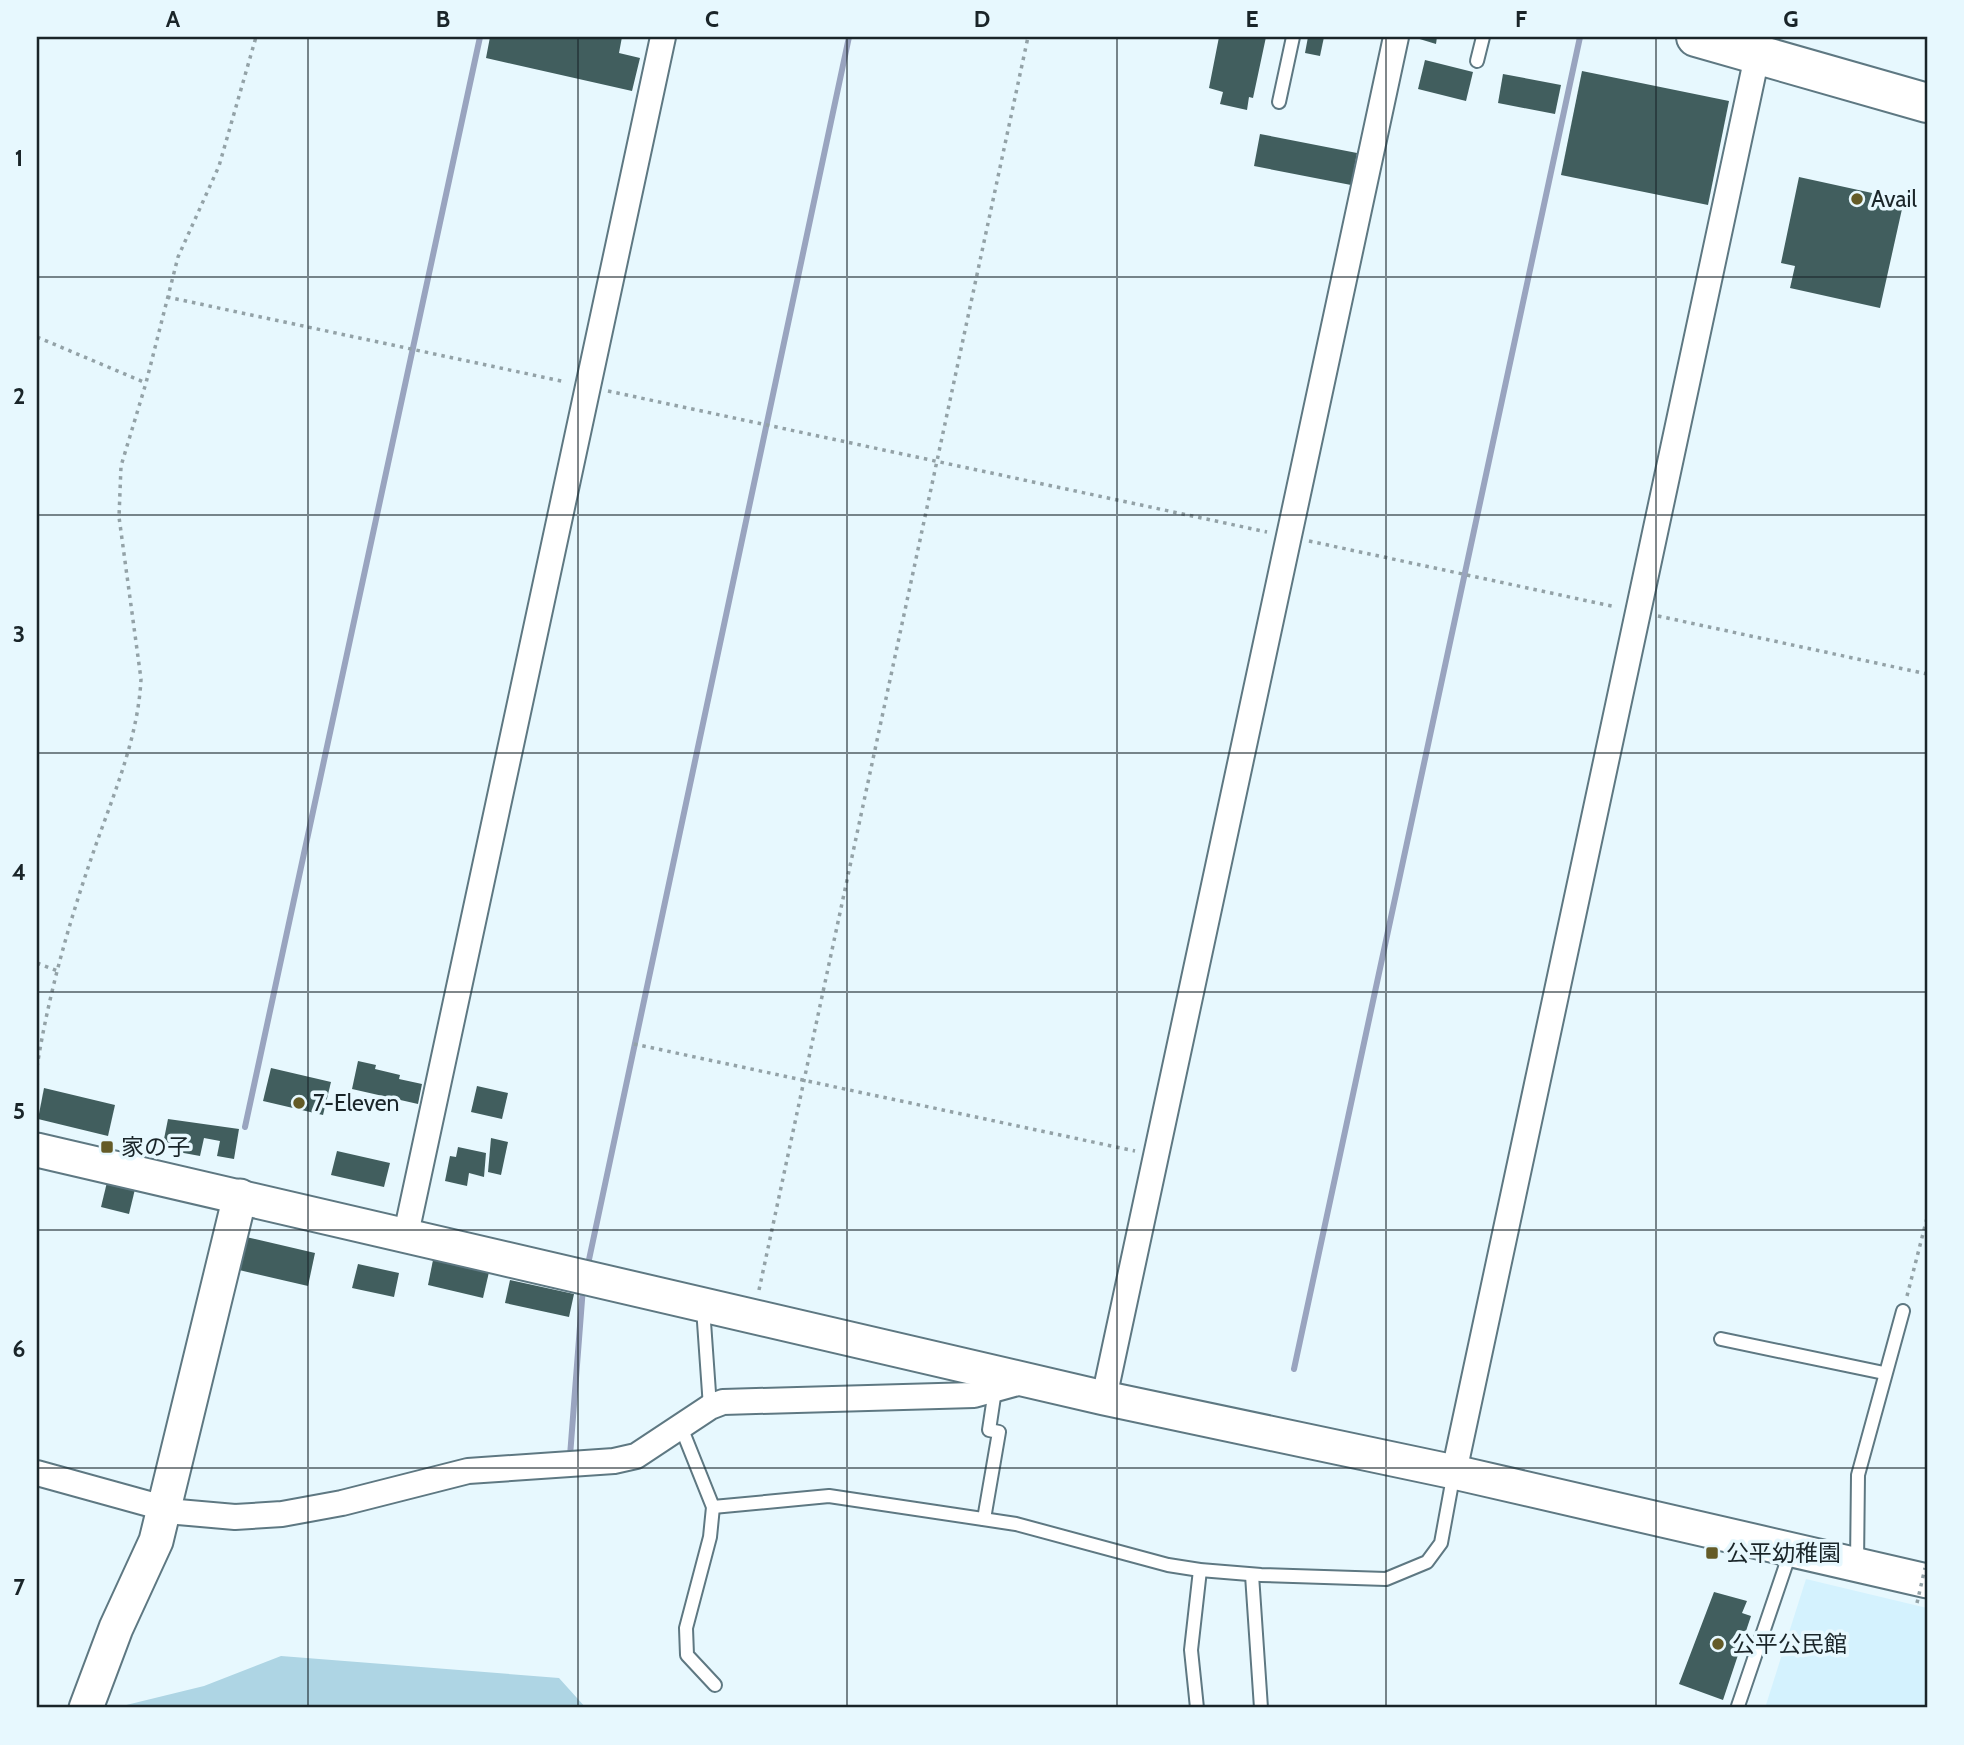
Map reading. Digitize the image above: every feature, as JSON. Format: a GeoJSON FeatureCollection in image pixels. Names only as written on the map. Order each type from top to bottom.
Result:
{"type":"FeatureCollection","features":[{"type":"Feature","properties":{"kind":"highway"},"geometry":{"type":"LineString","coordinates":[[1696,37],[1760,45],[1927,103]]}},
{"type":"Feature","properties":{"kind":"street"},"geometry":{"type":"LineString","coordinates":[[406,1234],[663,37]]}},
{"type":"Feature","properties":{"kind":"street"},"geometry":{"type":"LineString","coordinates":[[1104,1398],[1396,37]]}},
{"type":"Feature","properties":{"kind":"street"},"geometry":{"type":"LineString","coordinates":[[1454,1472],[1760,45]]}},
{"type":"Feature","properties":{"kind":"street"},"geometry":{"type":"LineString","coordinates":[[37,1150],[1104,1398],[1454,1472],[1857,1565],[1923,1584]]}},
{"type":"Feature","properties":{"kind":"street"},"geometry":{"type":"LineString","coordinates":[[86,1708],[111,1641],[156,1541],[240,1196]]}},
{"type":"Feature","properties":{"kind":"street"},"geometry":{"type":"LineString","coordinates":[[37,1473],[164,1508],[235,1517],[282,1514],[342,1503],[468,1471],[614,1461],[636,1456],[710,1407],[723,1402],[974,1395],[1028,1380]]}},
{"type":"Feature","properties":{"kind":"lane"},"geometry":{"type":"LineString","coordinates":[[1279,102],[1293,37]]}},
{"type":"Feature","properties":{"kind":"lane"},"geometry":{"type":"LineString","coordinates":[[1477,61],[1483,37]]}},
{"type":"Feature","properties":{"kind":"lane"},"geometry":{"type":"LineString","coordinates":[[703,1304],[710,1407]]}},
{"type":"Feature","properties":{"kind":"lane"},"geometry":{"type":"LineString","coordinates":[[1857,1565],[1858,1475],[1903,1311]]}},
{"type":"Feature","properties":{"kind":"lane"},"geometry":{"type":"LineString","coordinates":[[1721,1339],[1884,1373]]}},
{"type":"Feature","properties":{"kind":"lane"},"geometry":{"type":"LineString","coordinates":[[984,1519],[999,1432],[989,1430],[995,1390]]}},
{"type":"Feature","properties":{"kind":"lane"},"geometry":{"type":"LineString","coordinates":[[681,1427],[713,1507],[710,1537],[687,1628],[687,1655],[715,1685]]}},
{"type":"Feature","properties":{"kind":"lane"},"geometry":{"type":"LineString","coordinates":[[713,1507],[829,1496],[1016,1524],[1168,1565],[1200,1570],[1252,1575],[1386,1579],[1427,1562],[1441,1543],[1454,1472]]}},
{"type":"Feature","properties":{"kind":"lane"},"geometry":{"type":"LineString","coordinates":[[1738,1706],[1791,1550]]}},
{"type":"Feature","properties":{"kind":"lane"},"geometry":{"type":"LineString","coordinates":[[1196,1708],[1191,1650],[1200,1570]]}},
{"type":"Feature","properties":{"kind":"lane"},"geometry":{"type":"LineString","coordinates":[[1252,1575],[1261,1708]]}},
{"type":"Feature","properties":{"kind":"path"},"geometry":{"type":"LineString","coordinates":[[37,1067],[58,972],[80,891],[134,733],[139,705],[141,679],[119,517],[121,466],[146,383],[178,257],[219,166],[243,71],[256,37]]}},
{"type":"Feature","properties":{"kind":"path"},"geometry":{"type":"LineString","coordinates":[[754,1316],[1028,37]]}},
{"type":"Feature","properties":{"kind":"path"},"geometry":{"type":"LineString","coordinates":[[167,297],[1927,674]]}},
{"type":"Feature","properties":{"kind":"path"},"geometry":{"type":"LineString","coordinates":[[37,337],[146,383]]}},
{"type":"Feature","properties":{"kind":"path"},"geometry":{"type":"LineString","coordinates":[[37,963],[58,972]]}},
{"type":"Feature","properties":{"kind":"path"},"geometry":{"type":"LineString","coordinates":[[634,1044],[1156,1156]]}},
{"type":"Feature","properties":{"kind":"path"},"geometry":{"type":"LineString","coordinates":[[1903,1311],[1927,1218]]}},
{"type":"Feature","properties":{"kind":"shaded area"},"geometry":{"type":"Polygon","coordinates":[[[1806,1579],[1927,1608],[1927,1708],[1765,1708],[1806,1579]]]}},
{"type":"Feature","properties":{"kind":"shaded area"},"geometry":{"type":"Polygon","coordinates":[[[281,1656],[559,1678],[586,1708],[114,1708],[204,1686],[281,1656]]]}},
{"type":"Feature","properties":{"kind":"building"},"geometry":{"type":"Polygon","coordinates":[[[490,37],[622,37],[619,53],[640,58],[632,91],[486,58],[490,37]]]}},
{"type":"Feature","properties":{"kind":"building"},"geometry":{"type":"Polygon","coordinates":[[[1219,37],[1266,37],[1253,98],[1249,97],[1247,110],[1220,104],[1223,92],[1209,88],[1219,37]]]}},
{"type":"Feature","properties":{"kind":"building"},"geometry":{"type":"Polygon","coordinates":[[[1308,37],[1324,37],[1320,56],[1305,53],[1308,37]]]}},
{"type":"Feature","properties":{"kind":"building"},"geometry":{"type":"Polygon","coordinates":[[[1413,37],[1437,37],[1436,44],[1413,37]]]}},
{"type":"Feature","properties":{"kind":"building"},"geometry":{"type":"Polygon","coordinates":[[[1425,60],[1473,72],[1466,101],[1418,89],[1425,60]]]}},
{"type":"Feature","properties":{"kind":"building"},"geometry":{"type":"Polygon","coordinates":[[[1582,71],[1729,101],[1708,205],[1561,175],[1582,71]]]}},
{"type":"Feature","properties":{"kind":"building"},"geometry":{"type":"Polygon","coordinates":[[[1503,74],[1561,85],[1555,114],[1498,103],[1503,74]]]}},
{"type":"Feature","properties":{"kind":"building"},"geometry":{"type":"Polygon","coordinates":[[[1260,134],[1357,153],[1351,185],[1254,166],[1260,134]]]}},
{"type":"Feature","properties":{"kind":"building"},"geometry":{"type":"Polygon","coordinates":[[[1799,177],[1904,200],[1880,308],[1790,288],[1795,266],[1781,263],[1799,177]]]}},
{"type":"Feature","properties":{"kind":"building"},"geometry":{"type":"Polygon","coordinates":[[[358,1061],[376,1065],[375,1069],[400,1075],[399,1079],[422,1084],[418,1104],[352,1089],[358,1061]]]}},
{"type":"Feature","properties":{"kind":"building"},"geometry":{"type":"Polygon","coordinates":[[[271,1068],[331,1082],[323,1115],[263,1101],[271,1068]]]}},
{"type":"Feature","properties":{"kind":"building"},"geometry":{"type":"Polygon","coordinates":[[[477,1086],[508,1093],[502,1119],[471,1112],[477,1086]]]}},
{"type":"Feature","properties":{"kind":"building"},"geometry":{"type":"Polygon","coordinates":[[[44,1088],[115,1105],[108,1136],[38,1119],[44,1088]]]}},
{"type":"Feature","properties":{"kind":"building"},"geometry":{"type":"Polygon","coordinates":[[[168,1119],[239,1129],[234,1159],[217,1156],[220,1141],[204,1138],[200,1156],[162,1149],[168,1119]]]}},
{"type":"Feature","properties":{"kind":"building"},"geometry":{"type":"Polygon","coordinates":[[[491,1138],[508,1142],[501,1175],[488,1172],[491,1138]]]}},
{"type":"Feature","properties":{"kind":"building"},"geometry":{"type":"Polygon","coordinates":[[[458,1147],[486,1153],[484,1177],[469,1173],[467,1186],[445,1181],[450,1156],[456,1157],[458,1147]]]}},
{"type":"Feature","properties":{"kind":"building"},"geometry":{"type":"Polygon","coordinates":[[[337,1151],[390,1163],[384,1187],[331,1175],[337,1151]]]}},
{"type":"Feature","properties":{"kind":"building"},"geometry":{"type":"Polygon","coordinates":[[[108,1178],[136,1185],[129,1214],[101,1207],[108,1178]]]}},
{"type":"Feature","properties":{"kind":"building"},"geometry":{"type":"Polygon","coordinates":[[[246,1237],[315,1253],[308,1286],[239,1270],[246,1237]]]}},
{"type":"Feature","properties":{"kind":"building"},"geometry":{"type":"Polygon","coordinates":[[[433,1260],[489,1272],[483,1298],[428,1285],[433,1260]]]}},
{"type":"Feature","properties":{"kind":"building"},"geometry":{"type":"Polygon","coordinates":[[[358,1264],[399,1273],[394,1297],[352,1288],[358,1264]]]}},
{"type":"Feature","properties":{"kind":"building"},"geometry":{"type":"Polygon","coordinates":[[[510,1280],[574,1294],[569,1317],[505,1303],[510,1280]]]}},
{"type":"Feature","properties":{"kind":"building","name":"公平公民館"},"geometry":{"type":"Polygon","coordinates":[[[1714,1592],[1747,1601],[1742,1613],[1751,1616],[1723,1700],[1679,1684],[1714,1592]]]}},
{"type":"Feature","properties":{"kind":"waterway"},"geometry":{"type":"LineString","coordinates":[[245,1127],[480,37]]}},
{"type":"Feature","properties":{"kind":"waterway"},"geometry":{"type":"LineString","coordinates":[[587,1269],[849,37]]}},
{"type":"Feature","properties":{"kind":"waterway"},"geometry":{"type":"LineString","coordinates":[[1294,1369],[1580,37]]}},
{"type":"Feature","properties":{"kind":"waterway"},"geometry":{"type":"LineString","coordinates":[[570,1456],[583,1287]]}},
{"type":"Feature","properties":{"kind":"place","name":"Avail"},"geometry":{"type":"Point","coordinates":[1857,199]}},
{"type":"Feature","properties":{"kind":"place","name":"7-Eleven"},"geometry":{"type":"Point","coordinates":[299,1103]}},
{"type":"Feature","properties":{"kind":"place","name":"家の子"},"geometry":{"type":"Point","coordinates":[107,1147]}},
{"type":"Feature","properties":{"kind":"place","name":"公平幼稚園"},"geometry":{"type":"Point","coordinates":[1712,1553]}},
{"type":"Feature","properties":{"kind":"place","name":"公平公民館"},"geometry":{"type":"Point","coordinates":[1718,1644]}}]}
